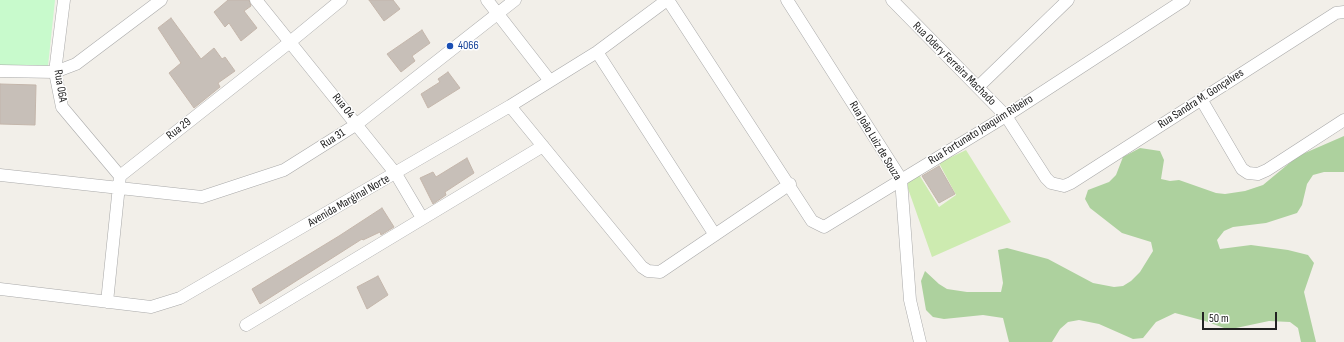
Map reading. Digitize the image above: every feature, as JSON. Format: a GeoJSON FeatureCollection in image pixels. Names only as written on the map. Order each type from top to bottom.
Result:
{"type":"FeatureCollection","features":[{"type":"Feature","properties":{"kind":"street","name":"Rua 06A"},"geometry":{"type":"LineString","coordinates":[[64,0],[55,72],[62,106],[120,176]]}},
{"type":"Feature","properties":{"kind":"street"},"geometry":{"type":"LineString","coordinates":[[0,71],[55,72],[76,64],[161,0]]}},
{"type":"Feature","properties":{"kind":"street","name":"Rua 04"},"geometry":{"type":"LineString","coordinates":[[256,0],[396,174],[422,218]]}},
{"type":"Feature","properties":{"kind":"street","name":"Rua 29"},"geometry":{"type":"LineString","coordinates":[[120,176],[341,0]]}},
{"type":"Feature","properties":{"kind":"street"},"geometry":{"type":"LineString","coordinates":[[487,0],[550,81]]}},
{"type":"Feature","properties":{"kind":"street","name":"Rua 31"},"geometry":{"type":"LineString","coordinates":[[117,188],[202,197],[284,170],[357,124],[498,15],[515,0]]}},
{"type":"Feature","properties":{"kind":"street"},"geometry":{"type":"LineString","coordinates":[[510,106],[642,267],[648,271],[660,272],[716,235],[790,184],[668,0]]}},
{"type":"Feature","properties":{"kind":"street","name":"Avenida Marginal Norte"},"geometry":{"type":"LineString","coordinates":[[0,289],[150,307],[180,298],[396,174],[510,106],[597,52],[668,0]]}},
{"type":"Feature","properties":{"kind":"street","name":"Rua João Luiz de Souza"},"geometry":{"type":"LineString","coordinates":[[787,0],[901,179],[910,300],[920,342]]}},
{"type":"Feature","properties":{"kind":"street"},"geometry":{"type":"LineString","coordinates":[[978,87],[1068,0]]}},
{"type":"Feature","properties":{"kind":"street","name":"Rua Fortunato Joaquim Ribeiro"},"geometry":{"type":"LineString","coordinates":[[790,184],[812,221],[824,226],[1006,116],[1184,0]]}},
{"type":"Feature","properties":{"kind":"street","name":"Rua Odery Ferreira Machado"},"geometry":{"type":"LineString","coordinates":[[899,2],[1006,116],[1046,178],[1058,185]]}},
{"type":"Feature","properties":{"kind":"street","name":"Rua Sandra M. Gonçalves"},"geometry":{"type":"LineString","coordinates":[[1058,185],[1064,186],[1071,183],[1336,13],[1344,12]]}},
{"type":"Feature","properties":{"kind":"street"},"geometry":{"type":"LineString","coordinates":[[597,52],[716,235]]}},
{"type":"Feature","properties":{"kind":"street"},"geometry":{"type":"LineString","coordinates":[[1201,99],[1242,169],[1248,173],[1258,174],[1267,170],[1344,120]]}},
{"type":"Feature","properties":{"kind":"street"},"geometry":{"type":"LineString","coordinates":[[246,325],[543,146]]}},
{"type":"Feature","properties":{"kind":"street"},"geometry":{"type":"LineString","coordinates":[[0,175],[117,188]]}},
{"type":"Feature","properties":{"kind":"street"},"geometry":{"type":"LineString","coordinates":[[107,302],[117,188],[120,176]]}},
{"type":"Feature","properties":{"kind":"green space"},"geometry":{"type":"Polygon","coordinates":[[[0,0],[55,0],[48,66],[0,65],[0,0]]]}},
{"type":"Feature","properties":{"kind":"green space"},"geometry":{"type":"Polygon","coordinates":[[[1344,136],[1344,172],[1324,172],[1313,175],[1307,184],[1302,205],[1297,213],[1266,223],[1233,227],[1224,231],[1217,240],[1220,249],[1251,245],[1288,250],[1308,255],[1314,263],[1304,292],[1316,342],[1301,342],[1298,328],[1290,322],[1269,321],[1236,328],[1224,328],[1175,313],[1156,322],[1143,338],[1133,339],[1099,324],[1079,320],[1068,322],[1060,329],[1052,342],[1009,342],[1003,318],[983,315],[944,319],[933,317],[926,310],[921,281],[925,271],[947,289],[967,292],[1001,292],[1003,283],[998,250],[1007,248],[1048,259],[1093,283],[1114,287],[1123,286],[1131,281],[1140,272],[1153,251],[1151,242],[1122,233],[1090,208],[1085,199],[1088,190],[1109,182],[1116,175],[1123,157],[1140,148],[1160,151],[1164,160],[1161,179],[1170,181],[1179,180],[1216,193],[1225,194],[1245,191],[1263,185],[1298,156],[1344,136]]]}},
{"type":"Feature","properties":{"kind":"green space"},"geometry":{"type":"Polygon","coordinates":[[[966,150],[1011,222],[932,257],[905,180],[918,173],[939,207],[956,195],[939,163],[966,150]]]}},
{"type":"Feature","properties":{"kind":"building"},"geometry":{"type":"Polygon","coordinates":[[[228,0],[249,0],[251,6],[244,11],[257,28],[241,41],[229,23],[225,27],[214,12],[228,0]]]}},
{"type":"Feature","properties":{"kind":"building"},"geometry":{"type":"Polygon","coordinates":[[[369,0],[393,0],[400,9],[384,21],[369,0]]]}},
{"type":"Feature","properties":{"kind":"building"},"geometry":{"type":"Polygon","coordinates":[[[171,18],[201,59],[214,48],[222,59],[225,57],[235,71],[218,83],[220,87],[194,108],[169,73],[181,63],[158,28],[171,18]]]}},
{"type":"Feature","properties":{"kind":"building"},"geometry":{"type":"Polygon","coordinates":[[[422,30],[430,43],[412,56],[415,61],[401,72],[387,54],[422,30]]]}},
{"type":"Feature","properties":{"kind":"building"},"geometry":{"type":"Polygon","coordinates":[[[448,72],[460,88],[428,108],[421,94],[440,82],[438,79],[448,72]]]}},
{"type":"Feature","properties":{"kind":"building"},"geometry":{"type":"Polygon","coordinates":[[[0,84],[36,85],[35,125],[0,124],[0,84]]]}},
{"type":"Feature","properties":{"kind":"building"},"geometry":{"type":"Polygon","coordinates":[[[467,158],[474,173],[445,192],[446,195],[433,204],[420,178],[433,172],[436,177],[467,158]]]}},
{"type":"Feature","properties":{"kind":"building"},"geometry":{"type":"Polygon","coordinates":[[[939,166],[955,194],[939,203],[922,176],[939,166]]]}},
{"type":"Feature","properties":{"kind":"building"},"geometry":{"type":"Polygon","coordinates":[[[382,208],[394,227],[381,235],[380,232],[363,240],[362,239],[260,304],[252,289],[382,208]]]}},
{"type":"Feature","properties":{"kind":"building"},"geometry":{"type":"Polygon","coordinates":[[[378,276],[388,295],[367,309],[357,287],[378,276]]]}},
{"type":"Feature","properties":{"kind":"place","name":"4066"},"geometry":{"type":"Point","coordinates":[450,46]}}]}
